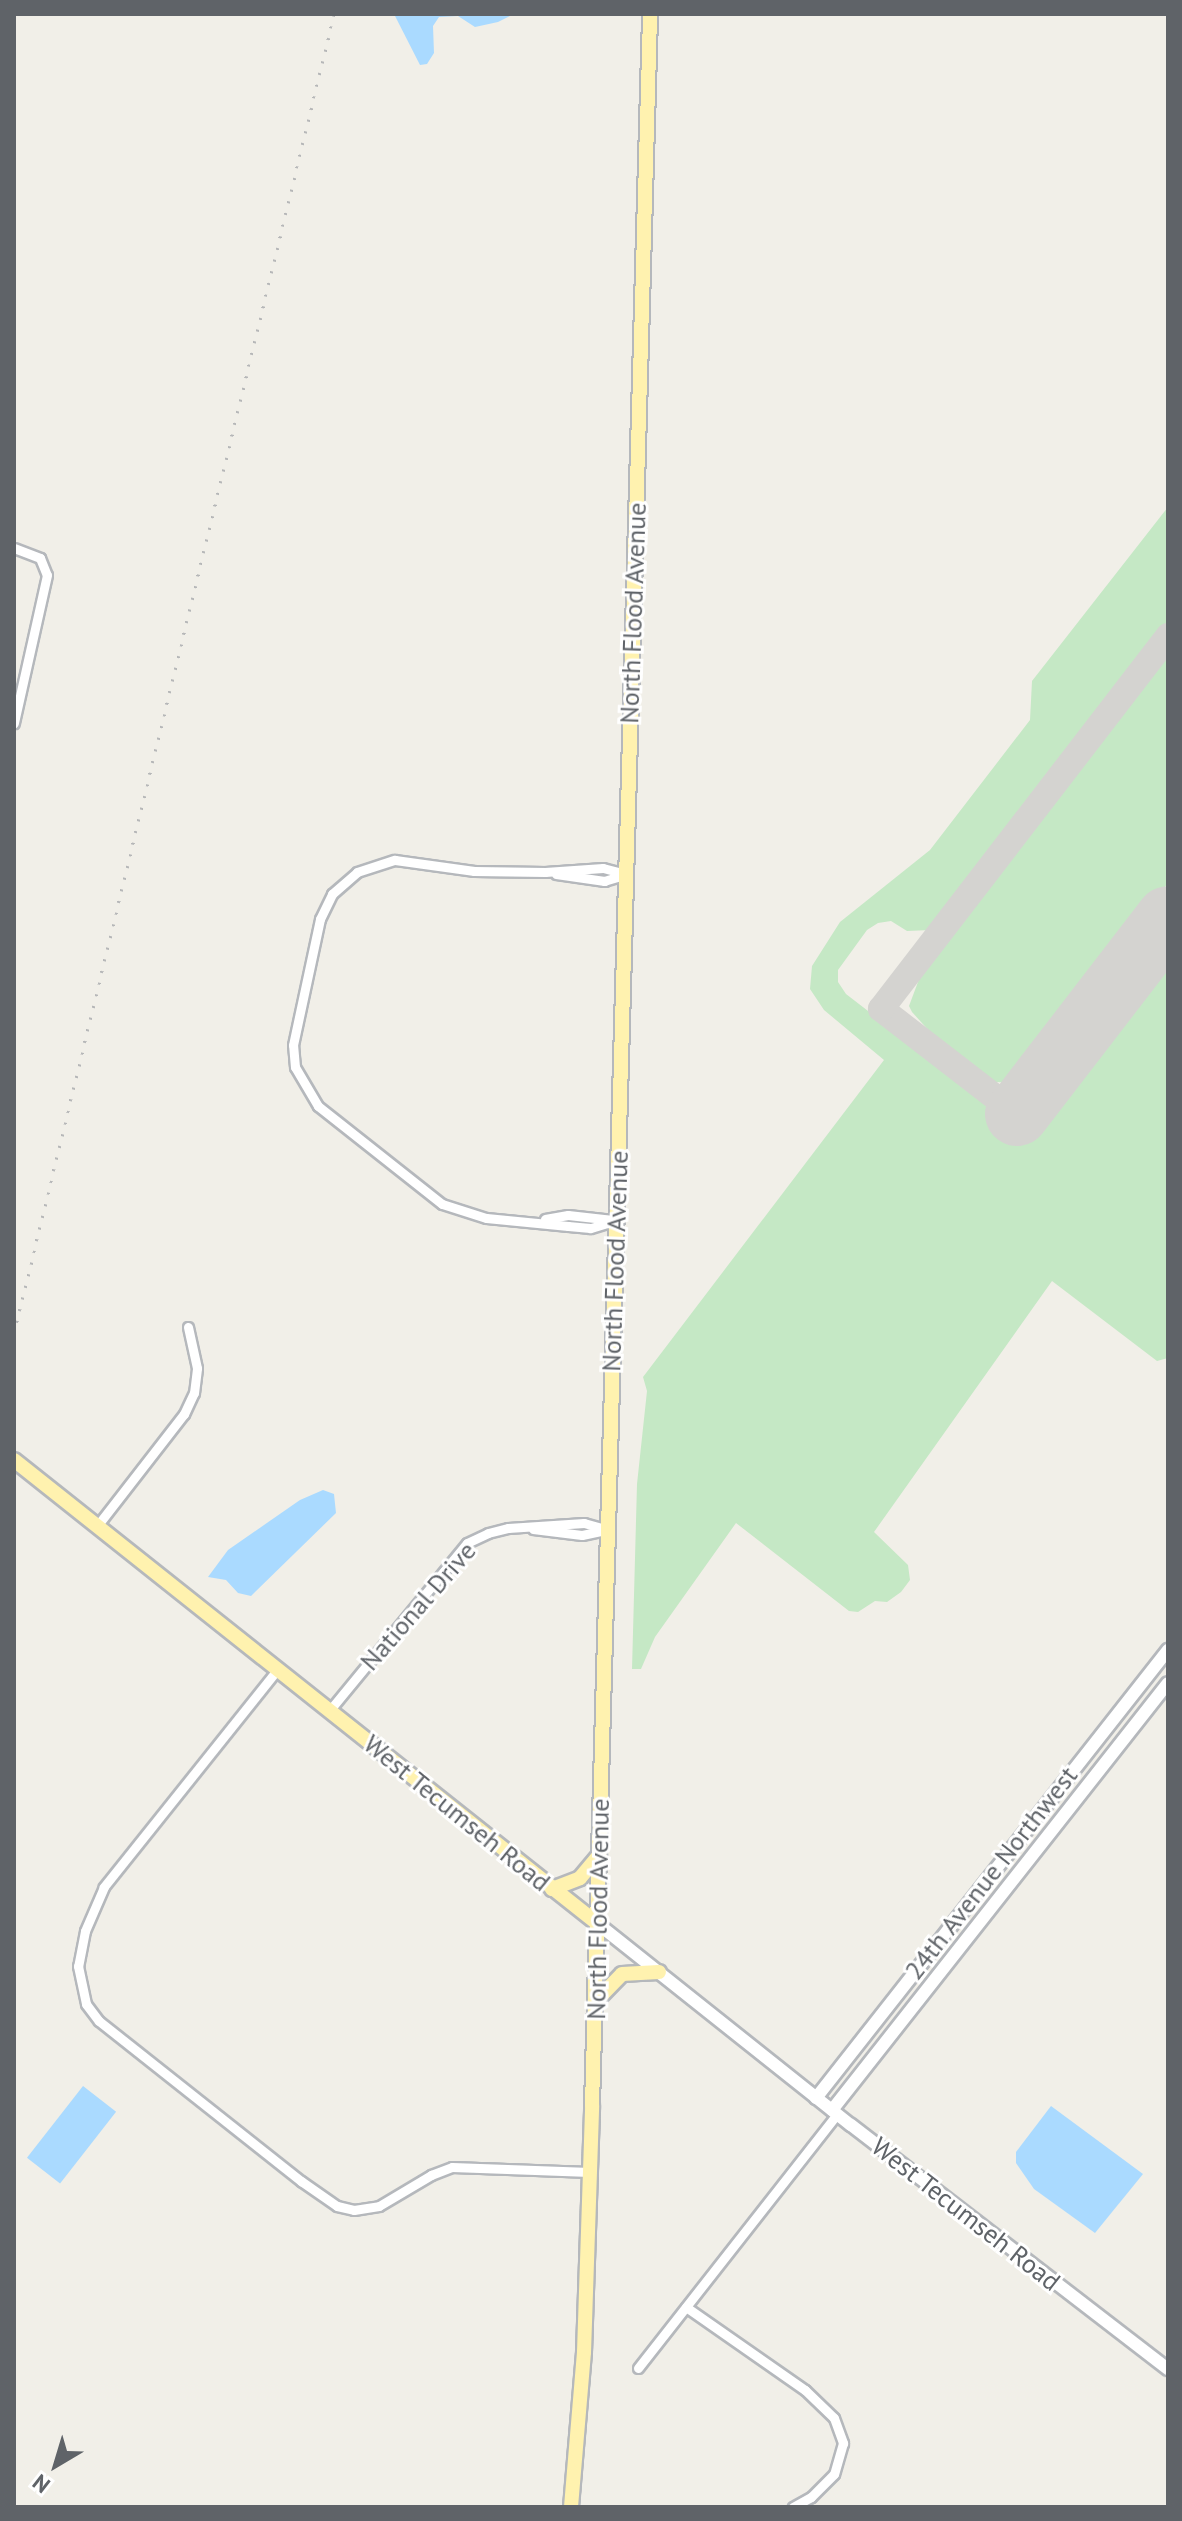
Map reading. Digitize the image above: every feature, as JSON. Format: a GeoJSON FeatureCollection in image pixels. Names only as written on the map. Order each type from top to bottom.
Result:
{"type":"FeatureCollection","features":[{"type":"Feature","properties":{"kind":"main road","name":"North Flood Avenue"},"geometry":{"type":"LineString","coordinates":[[571,2507],[581,2390],[596,2001],[650,14]]}},
{"type":"Feature","properties":{"kind":"main road","name":"West Tecumseh Road"},"geometry":{"type":"LineString","coordinates":[[14,1460],[816,2098],[1168,2369]]}},
{"type":"Feature","properties":{"kind":"main road","name":"24th Avenue Northwest"},"geometry":{"type":"LineString","coordinates":[[816,2098],[1168,1650]]}},
{"type":"Feature","properties":{"kind":"main road","name":"24th Avenue Northwest"},"geometry":{"type":"LineString","coordinates":[[834,2112],[1168,1683]]}},
{"type":"Feature","properties":{"kind":"main road"},"geometry":{"type":"LineString","coordinates":[[552,1889],[580,1878],[599,1855]]}},
{"type":"Feature","properties":{"kind":"main road"},"geometry":{"type":"LineString","coordinates":[[596,2001],[621,1975],[659,1972]]}},
{"type":"Feature","properties":{"kind":"street"},"geometry":{"type":"LineString","coordinates":[[14,548],[40,558],[47,575],[14,723]]}},
{"type":"Feature","properties":{"kind":"street"},"geometry":{"type":"LineString","coordinates":[[617,1220],[568,1215],[535,1221],[486,1218],[442,1204],[343,1128],[312,1100],[295,1067],[293,1054],[297,1012],[320,919],[332,894],[348,878],[369,866],[405,860],[474,871],[545,872],[604,881],[626,874]]}},
{"type":"Feature","properties":{"kind":"street"},"geometry":{"type":"LineString","coordinates":[[97,1526],[184,1414],[194,1393],[197,1368],[188,1327]]}},
{"type":"Feature","properties":{"kind":"street","name":"National Drive"},"geometry":{"type":"LineString","coordinates":[[329,1711],[460,1550],[488,1533],[522,1527],[584,1523],[608,1530]]}},
{"type":"Feature","properties":{"kind":"street"},"geometry":{"type":"LineString","coordinates":[[277,1670],[97,1900],[85,1931],[78,1966],[80,1990],[91,2013],[301,2181],[340,2206],[364,2210],[379,2206],[431,2175],[452,2167],[590,2172]]}},
{"type":"Feature","properties":{"kind":"street","name":"24th Avenue Northwest"},"geometry":{"type":"LineString","coordinates":[[638,2368],[834,2112]]}},
{"type":"Feature","properties":{"kind":"street"},"geometry":{"type":"LineString","coordinates":[[686,2307],[805,2390],[834,2418],[843,2443],[834,2474],[811,2497],[793,2507]]}},
{"type":"Feature","properties":{"kind":"green space"},"geometry":{"type":"Polygon","coordinates":[[[1168,507],[1168,622],[930,930],[907,931],[891,921],[878,923],[867,930],[838,970],[838,982],[846,994],[1029,1135],[1168,956],[1168,1358],[1157,1361],[1052,1281],[874,1532],[908,1565],[910,1580],[901,1592],[887,1602],[875,1601],[858,1612],[849,1611],[736,1523],[655,1637],[641,1669],[632,1669],[637,1484],[647,1391],[643,1377],[884,1060],[824,1010],[810,989],[812,966],[840,922],[930,850],[1030,720],[1032,681],[1168,507]]]}},
{"type":"Feature","properties":{"kind":"green space"},"geometry":{"type":"Polygon","coordinates":[[[1168,648],[1168,883],[1014,1083],[996,1082],[940,1043],[912,1012],[909,1006],[921,974],[1168,648]]]}},
{"type":"Feature","properties":{"kind":"water"},"geometry":{"type":"Polygon","coordinates":[[[394,14],[514,14],[498,22],[475,27],[458,16],[439,17],[433,26],[434,53],[427,64],[420,65],[394,14]]]}},
{"type":"Feature","properties":{"kind":"water"},"geometry":{"type":"Polygon","coordinates":[[[323,1490],[334,1494],[336,1513],[251,1596],[238,1593],[226,1580],[208,1577],[228,1550],[300,1500],[323,1490]]]}},
{"type":"Feature","properties":{"kind":"water"},"geometry":{"type":"Polygon","coordinates":[[[83,2086],[116,2112],[60,2184],[27,2158],[83,2086]]]}},
{"type":"Feature","properties":{"kind":"water"},"geometry":{"type":"Polygon","coordinates":[[[1051,2106],[1143,2174],[1095,2233],[1034,2189],[1016,2163],[1016,2152],[1051,2106]]]}},
{"type":"Feature","properties":{"kind":"taxiway"},"geometry":{"type":"LineString","coordinates":[[1017,1114],[881,1009],[1168,636]]}},
{"type":"Feature","properties":{"kind":"runway"},"geometry":{"type":"LineString","coordinates":[[1017,1114],[1168,918]]}},
{"type":"Feature","properties":{"kind":"railway"},"geometry":{"type":"LineString","coordinates":[[14,1334],[334,14]]}}]}
